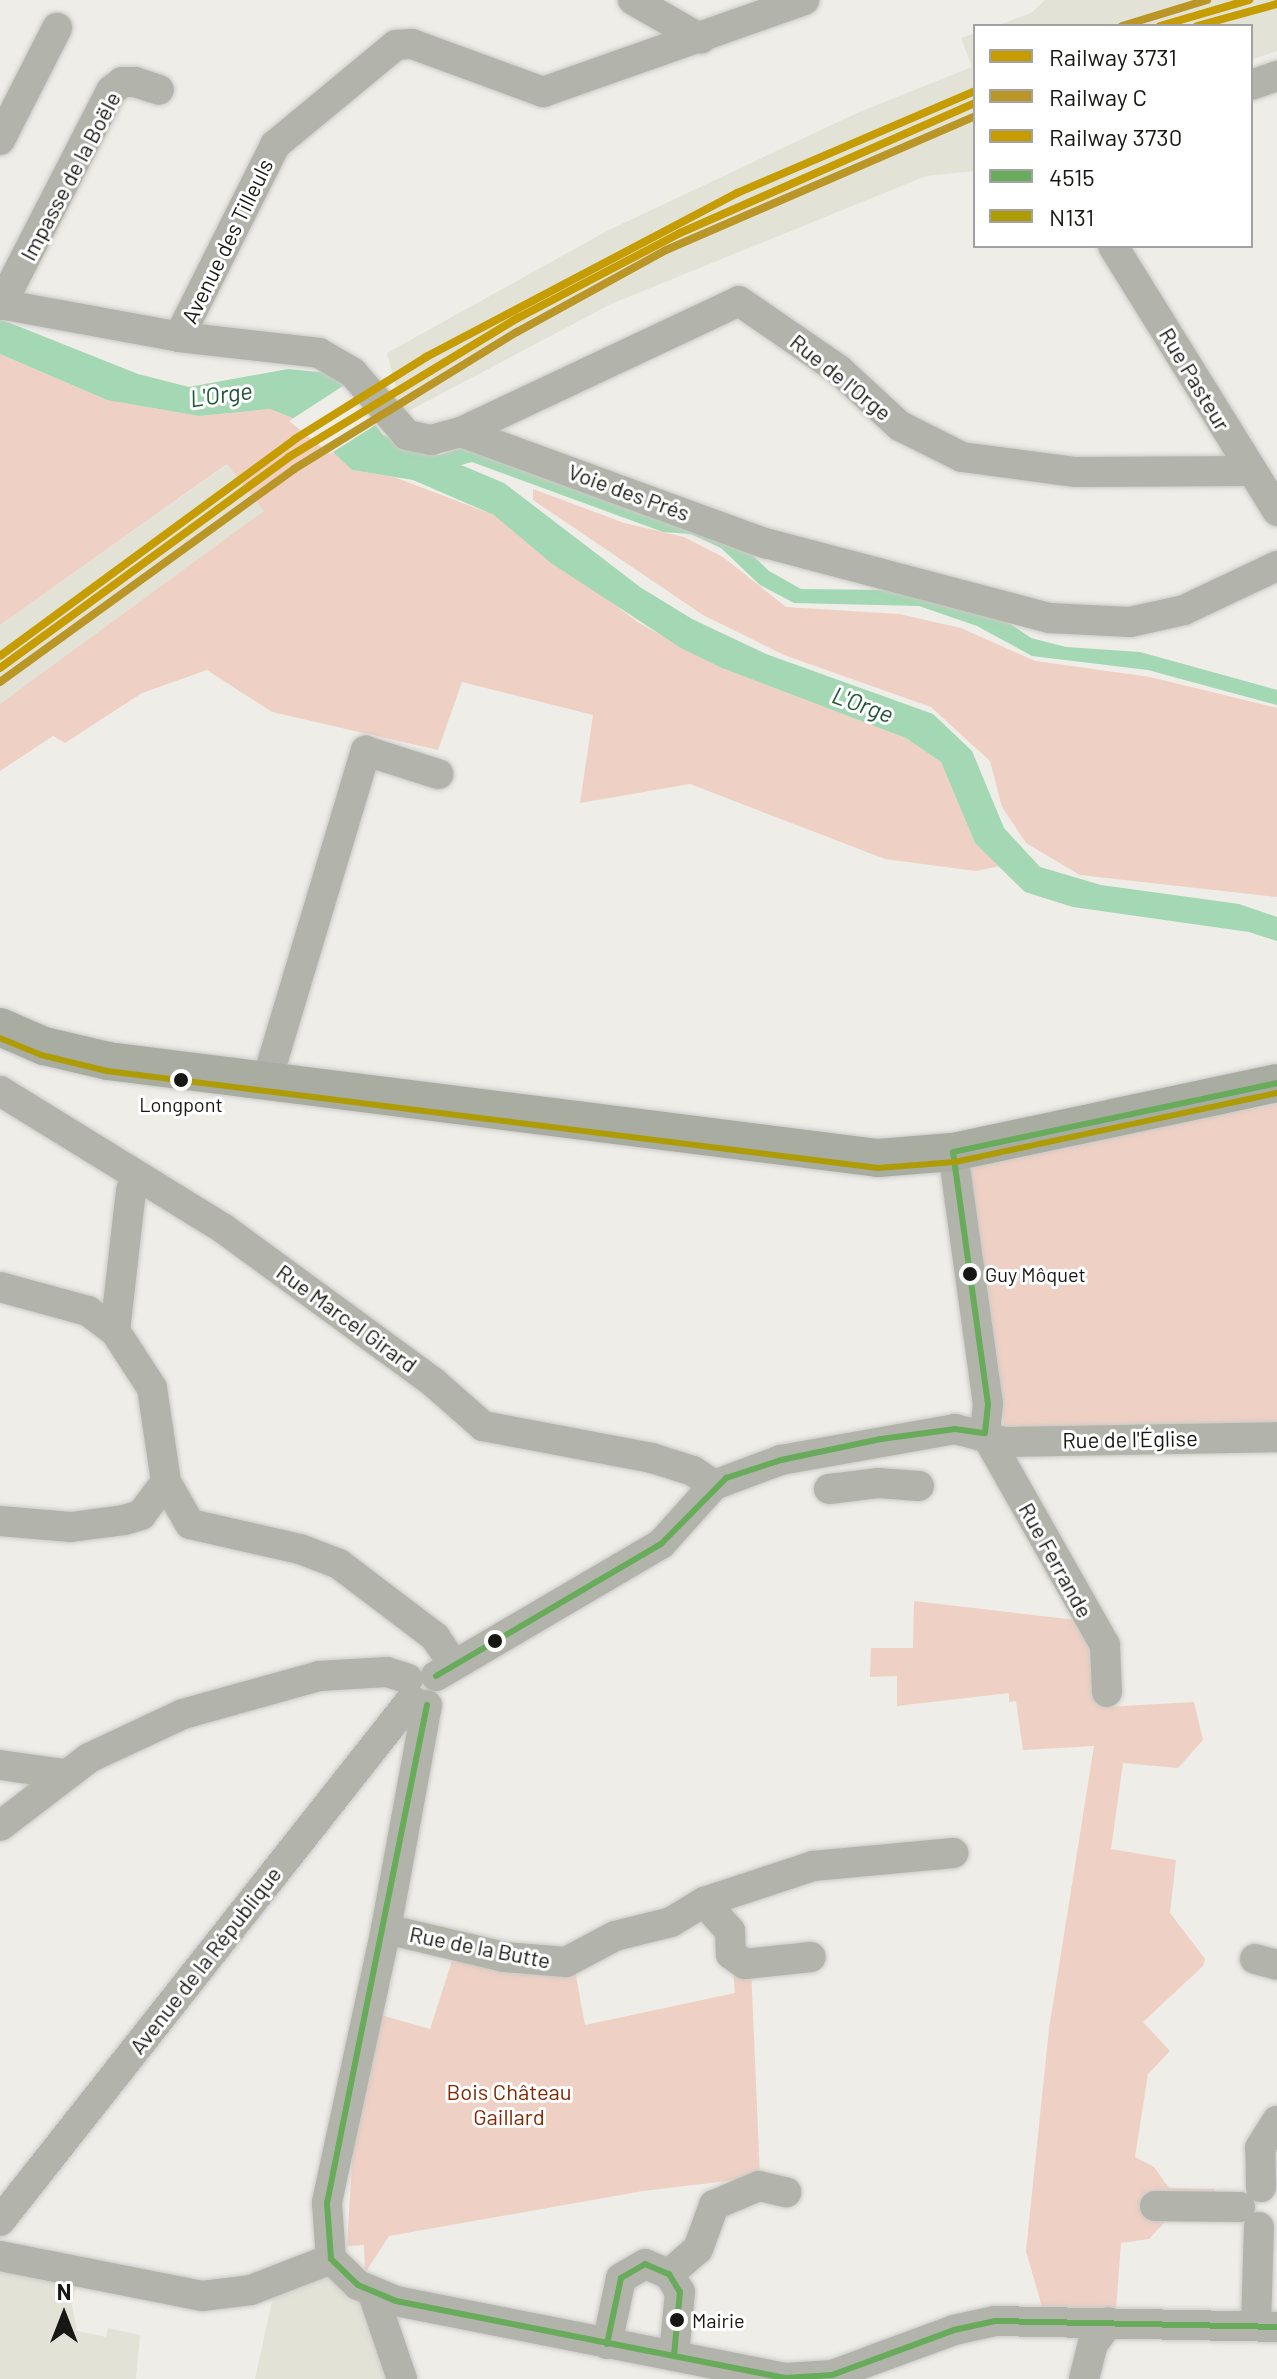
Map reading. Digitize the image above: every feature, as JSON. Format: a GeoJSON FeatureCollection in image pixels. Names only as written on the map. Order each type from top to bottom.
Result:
{"type":"FeatureCollection","features":[{"type":"Feature","properties":{"kind":"main road"},"geometry":{"type":"LineString","coordinates":[[0,1027],[44,1046],[108,1061],[878,1158],[953,1152],[1277,1083]]}},
{"type":"Feature","properties":{"kind":"street"},"geometry":{"type":"LineString","coordinates":[[633,0],[701,39],[804,0]]}},
{"type":"Feature","properties":{"kind":"street"},"geometry":{"type":"LineString","coordinates":[[0,140],[57,28]]}},
{"type":"Feature","properties":{"kind":"street","name":"Avenue des Tilleuls"},"geometry":{"type":"LineString","coordinates":[[179,337],[275,145],[396,45],[412,44],[543,92],[701,39]]}},
{"type":"Feature","properties":{"kind":"street"},"geometry":{"type":"LineString","coordinates":[[1253,84],[1277,76]]}},
{"type":"Feature","properties":{"kind":"street","name":"Impasse de la Boële"},"geometry":{"type":"LineString","coordinates":[[0,304],[111,91],[122,82],[135,82],[159,90]]}},
{"type":"Feature","properties":{"kind":"street","name":"Rue Pasteur"},"geometry":{"type":"LineString","coordinates":[[1114,248],[1277,511]]}},
{"type":"Feature","properties":{"kind":"street","name":"Rue de l'Orge"},"geometry":{"type":"LineString","coordinates":[[461,432],[739,301],[839,370],[900,426],[962,457],[1076,472],[1251,471]]}},
{"type":"Feature","properties":{"kind":"street","name":"Voie des Prés"},"geometry":{"type":"LineString","coordinates":[[0,304],[179,337],[319,353],[353,373],[407,435],[431,440],[461,432],[765,543],[1049,618],[1130,622],[1184,610],[1277,566]]}},
{"type":"Feature","properties":{"kind":"street"},"geometry":{"type":"LineString","coordinates":[[267,1080],[366,751],[438,774]]}},
{"type":"Feature","properties":{"kind":"street","name":"Rue Marcel Girard"},"geometry":{"type":"LineString","coordinates":[[0,1091],[224,1229],[422,1373],[483,1426],[652,1458],[693,1471],[714,1485]]}},
{"type":"Feature","properties":{"kind":"street"},"geometry":{"type":"LineString","coordinates":[[953,1152],[988,1404],[985,1433]]}},
{"type":"Feature","properties":{"kind":"street"},"geometry":{"type":"LineString","coordinates":[[115,1331],[131,1190]]}},
{"type":"Feature","properties":{"kind":"street"},"geometry":{"type":"LineString","coordinates":[[0,1287],[88,1311],[115,1331],[152,1388],[166,1482],[190,1524]]}},
{"type":"Feature","properties":{"kind":"street","name":"Rue de l'Église"},"geometry":{"type":"LineString","coordinates":[[714,1485],[781,1460],[870,1441],[955,1429],[985,1433],[1004,1442],[1277,1437]]}},
{"type":"Feature","properties":{"kind":"street","name":"Rue Ferrande"},"geometry":{"type":"LineString","coordinates":[[985,1433],[1105,1645],[1107,1692]]}},
{"type":"Feature","properties":{"kind":"street"},"geometry":{"type":"LineString","coordinates":[[870,1441],[878,1483]]}},
{"type":"Feature","properties":{"kind":"street"},"geometry":{"type":"LineString","coordinates":[[141,1515],[166,1482]]}},
{"type":"Feature","properties":{"kind":"street"},"geometry":{"type":"LineString","coordinates":[[829,1489],[878,1483],[919,1486]]}},
{"type":"Feature","properties":{"kind":"street"},"geometry":{"type":"LineString","coordinates":[[0,1826],[64,1774],[157,1723],[304,1680],[366,1672],[427,1683],[661,1544],[714,1485]]}},
{"type":"Feature","properties":{"kind":"street"},"geometry":{"type":"LineString","coordinates":[[0,1521],[71,1527],[141,1515],[156,1524],[190,1524],[323,1556],[447,1650],[427,1683],[386,1929],[327,2203],[331,2259],[373,2294],[607,2344],[812,2378],[975,2324],[1021,2320],[1267,2326],[1260,2148],[1277,2121]]}},
{"type":"Feature","properties":{"kind":"street","name":"Avenue de la République"},"geometry":{"type":"LineString","coordinates":[[0,2221],[427,1683]]}},
{"type":"Feature","properties":{"kind":"street"},"geometry":{"type":"LineString","coordinates":[[0,1765],[64,1774]]}},
{"type":"Feature","properties":{"kind":"street","name":"Rue de la Butte"},"geometry":{"type":"LineString","coordinates":[[386,1929],[504,1957],[566,1962],[615,1936],[671,1922],[704,1902],[813,1866],[953,1853]]}},
{"type":"Feature","properties":{"kind":"street"},"geometry":{"type":"LineString","coordinates":[[704,1902],[730,1931],[731,1954],[745,1964],[811,1957]]}},
{"type":"Feature","properties":{"kind":"street"},"geometry":{"type":"LineString","coordinates":[[669,2274],[698,2249],[714,2205],[759,2186],[786,2192]]}},
{"type":"Feature","properties":{"kind":"street"},"geometry":{"type":"LineString","coordinates":[[1155,2206],[1263,2207]]}},
{"type":"Feature","properties":{"kind":"street"},"geometry":{"type":"LineString","coordinates":[[0,2256],[202,2296],[251,2290],[331,2259]]}},
{"type":"Feature","properties":{"kind":"street"},"geometry":{"type":"LineString","coordinates":[[607,2344],[621,2278],[645,2264],[669,2274],[680,2292],[682,2309],[674,2356]]}},
{"type":"Feature","properties":{"kind":"street"},"geometry":{"type":"LineString","coordinates":[[373,2294],[402,2379]]}},
{"type":"Feature","properties":{"kind":"street"},"geometry":{"type":"LineString","coordinates":[[1084,2379],[1093,2344],[1109,2322]]}},
{"type":"Feature","properties":{"kind":"shaded area"},"geometry":{"type":"Polygon","coordinates":[[[1045,0],[1277,0],[1277,51],[1253,59],[1253,24],[1001,24],[1031,13],[1045,0]]]}},
{"type":"Feature","properties":{"kind":"shaded area"},"geometry":{"type":"Polygon","coordinates":[[[973,34],[973,171],[926,176],[611,304],[403,414],[387,353],[607,231],[857,113],[972,67],[961,38],[973,34]]]}},
{"type":"Feature","properties":{"kind":"shaded area"},"geometry":{"type":"Polygon","coordinates":[[[228,464],[264,511],[0,739],[0,625],[228,464]]]}},
{"type":"Feature","properties":{"kind":"shaded area"},"geometry":{"type":"Polygon","coordinates":[[[0,2268],[77,2283],[72,2305],[77,2331],[106,2337],[108,2328],[140,2335],[136,2379],[0,2379],[0,2268]]]}},
{"type":"Feature","properties":{"kind":"shaded area"},"geometry":{"type":"Polygon","coordinates":[[[330,2272],[357,2290],[396,2379],[255,2379],[274,2292],[330,2272]]]}},
{"type":"Feature","properties":{"kind":"green space"},"geometry":{"type":"Polygon","coordinates":[[[0,354],[107,400],[199,416],[270,409],[300,421],[352,470],[394,477],[494,515],[639,623],[722,668],[906,738],[941,762],[975,843],[1000,866],[976,871],[885,859],[690,784],[580,803],[593,715],[462,682],[438,750],[272,712],[207,670],[142,693],[65,743],[53,736],[0,771],[0,704],[264,511],[227,464],[0,625],[0,354]]]}},
{"type":"Feature","properties":{"kind":"green space"},"geometry":{"type":"Polygon","coordinates":[[[533,489],[624,523],[684,537],[723,557],[786,607],[899,614],[961,628],[1035,661],[1150,677],[1277,708],[1277,897],[1080,875],[1026,843],[1002,807],[990,761],[931,707],[784,655],[703,615],[533,500],[533,489]]]}},
{"type":"Feature","properties":{"kind":"green space"},"geometry":{"type":"Polygon","coordinates":[[[1277,1104],[1277,1427],[1005,1432],[967,1175],[979,1158],[1277,1104]]]}},
{"type":"Feature","properties":{"kind":"green space"},"geometry":{"type":"Polygon","coordinates":[[[914,1601],[1076,1620],[1097,1662],[1106,1707],[1194,1702],[1203,1740],[1178,1768],[1123,1763],[1111,1849],[1176,1860],[1170,1913],[1205,1959],[1203,1966],[1143,2022],[1170,2051],[1148,2074],[1135,2157],[1154,2167],[1169,2188],[1214,2189],[1224,2222],[1165,2222],[1149,2239],[1121,2243],[1115,2322],[1046,2321],[1026,2251],[1049,2029],[1094,1746],[1023,1750],[1016,1701],[1009,1702],[1009,1693],[897,1706],[897,1676],[870,1677],[871,1648],[913,1648],[914,1601]]]}},
{"type":"Feature","properties":{"kind":"green space","name":"Bois Château Gaillard"},"geometry":{"type":"Polygon","coordinates":[[[454,1955],[574,1965],[585,2025],[735,1993],[733,1969],[751,1967],[760,2177],[643,2191],[389,2236],[365,2273],[364,2245],[347,2246],[354,2129],[374,2013],[430,2029],[454,1955]]]}},
{"type":"Feature","properties":{"kind":"water","name":"L'Orge"},"geometry":{"type":"Polygon","coordinates":[[[0,319],[138,374],[189,387],[288,369],[338,374],[383,435],[439,455],[468,446],[746,549],[769,571],[801,589],[891,590],[994,613],[1031,638],[1066,647],[1140,652],[1277,690],[1277,705],[1148,670],[1032,656],[977,626],[919,606],[794,603],[760,585],[721,548],[691,534],[663,532],[472,462],[461,465],[504,483],[640,587],[692,619],[766,654],[933,714],[972,751],[1004,828],[1040,867],[1101,885],[1239,904],[1277,917],[1277,941],[1249,932],[1073,907],[1025,892],[975,843],[941,762],[906,738],[722,668],[681,648],[551,563],[494,515],[413,480],[352,470],[300,421],[270,409],[199,416],[107,400],[0,354],[0,319]]]}},
{"type":"Feature","properties":{"kind":"pier"},"geometry":{"type":"Polygon","coordinates":[[[349,382],[377,424],[330,454],[289,421],[349,382]]]}},
{"type":"Feature","properties":{"kind":"rail line","name":"C"},"geometry":{"type":"LineString","coordinates":[[1129,24],[1207,0]]}},
{"type":"Feature","properties":{"kind":"rail line","name":"3730"},"geometry":{"type":"LineString","coordinates":[[1167,24],[1249,0]]}},
{"type":"Feature","properties":{"kind":"rail line","name":"3731"},"geometry":{"type":"LineString","coordinates":[[1204,24],[1277,4]]}},
{"type":"Feature","properties":{"kind":"rail line","name":"3730"},"geometry":{"type":"LineString","coordinates":[[0,656],[295,439],[426,357],[737,193],[973,92]]}},
{"type":"Feature","properties":{"kind":"rail line","name":"3731"},"geometry":{"type":"LineString","coordinates":[[0,668],[289,457],[518,318],[680,233],[973,104]]}},
{"type":"Feature","properties":{"kind":"rail line","name":"C"},"geometry":{"type":"LineString","coordinates":[[0,682],[294,469],[517,332],[666,250],[973,117]]}},
{"type":"Feature","properties":{"kind":"transit line","name":"N131"},"geometry":{"type":"LineString","coordinates":[[0,1038],[41,1055],[107,1071],[878,1168],[955,1162],[1277,1093]]}},
{"type":"Feature","properties":{"kind":"transit line","name":"4515"},"geometry":{"type":"LineString","coordinates":[[436,1676],[661,1544],[726,1478],[781,1460],[881,1439],[955,1429],[985,1433],[988,1404],[953,1152],[1277,1083]]}},
{"type":"Feature","properties":{"kind":"transit line","name":"4515"},"geometry":{"type":"LineString","coordinates":[[427,1705],[327,2203],[331,2259],[358,2285],[396,2301],[786,2378],[832,2375],[954,2330],[995,2321],[1277,2327]]}},
{"type":"Feature","properties":{"kind":"transit line","name":"4515"},"geometry":{"type":"LineString","coordinates":[[607,2344],[621,2278],[645,2264],[669,2274],[680,2292],[674,2356]]}},
{"type":"Feature","properties":{"kind":"place","name":"Longpont"},"geometry":{"type":"Point","coordinates":[181,1080]}},
{"type":"Feature","properties":{"kind":"place","name":"Guy Môquet"},"geometry":{"type":"Point","coordinates":[970,1274]}},
{"type":"Feature","properties":{"kind":"place","name":"Mairie"},"geometry":{"type":"Point","coordinates":[677,2320]}}]}
